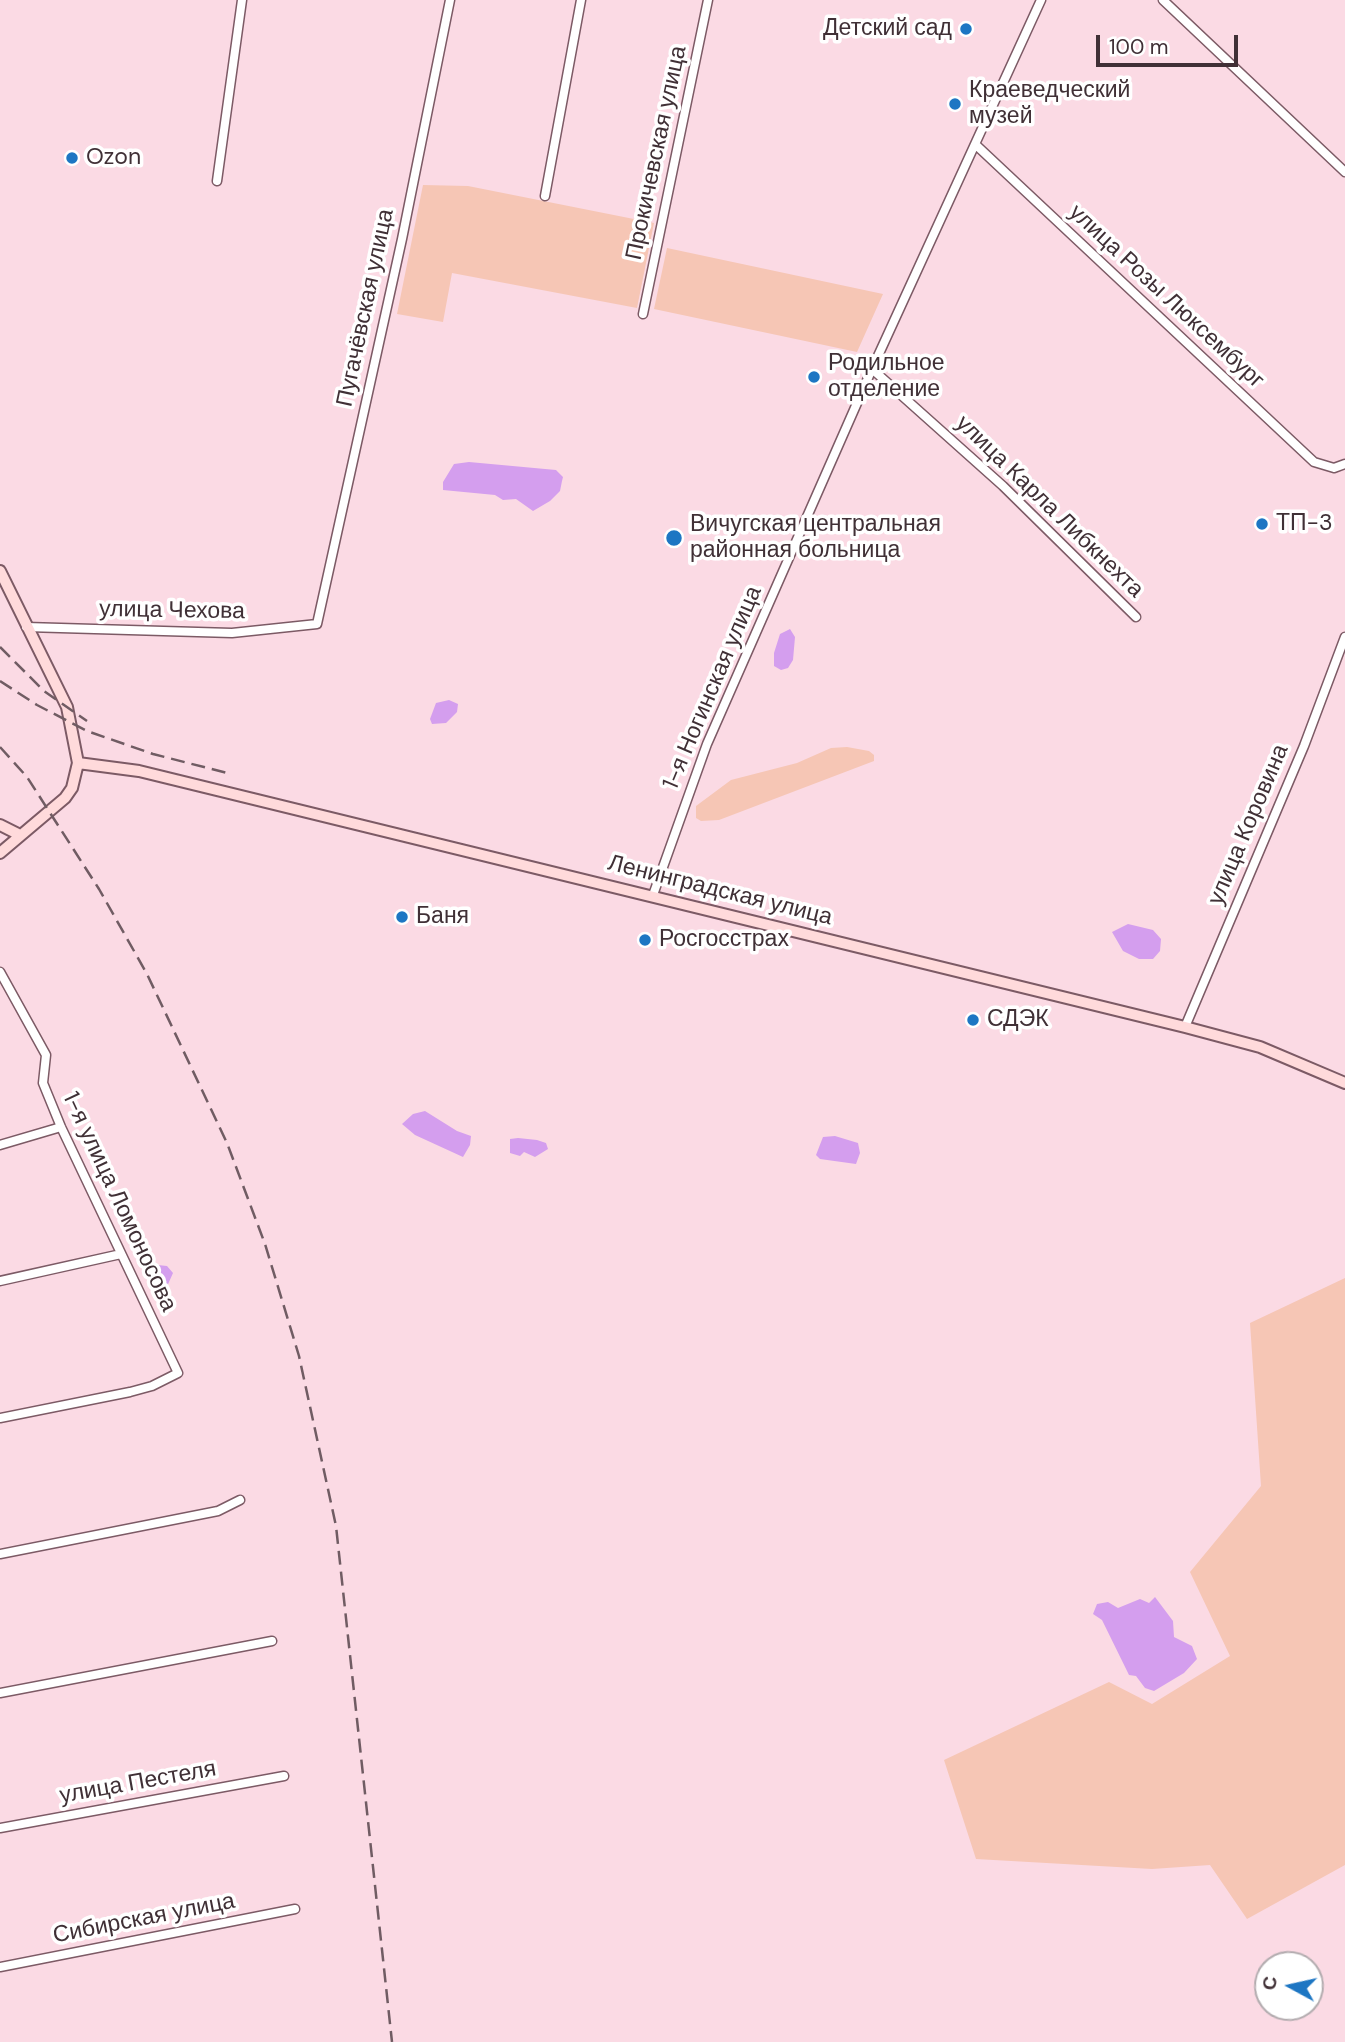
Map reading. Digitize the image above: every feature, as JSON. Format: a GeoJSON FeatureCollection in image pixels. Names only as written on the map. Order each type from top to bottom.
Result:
{"type":"FeatureCollection","features":[{"type":"Feature","properties":{"kind":"main road"},"geometry":{"type":"LineString","coordinates":[[0,571],[67,707],[78,764],[72,788],[65,798],[0,853]]}},
{"type":"Feature","properties":{"kind":"main road","name":"Ленинградская улица"},"geometry":{"type":"LineString","coordinates":[[78,764],[139,771],[1185,1027],[1260,1047],[1345,1083]]}},
{"type":"Feature","properties":{"kind":"main road"},"geometry":{"type":"LineString","coordinates":[[0,825],[20,835]]}},
{"type":"Feature","properties":{"kind":"street"},"geometry":{"type":"LineString","coordinates":[[216,181],[242,0]]}},
{"type":"Feature","properties":{"kind":"street","name":"Пугачёвская улица"},"geometry":{"type":"LineString","coordinates":[[317,624],[402,239],[450,0]]}},
{"type":"Feature","properties":{"kind":"street"},"geometry":{"type":"LineString","coordinates":[[545,196],[581,0]]}},
{"type":"Feature","properties":{"kind":"street","name":"Прокичевская улица"},"geometry":{"type":"LineString","coordinates":[[643,314],[708,0]]}},
{"type":"Feature","properties":{"kind":"street","name":"1-я Ногинская улица"},"geometry":{"type":"LineString","coordinates":[[653,895],[707,744],[872,369],[1041,0]]}},
{"type":"Feature","properties":{"kind":"street"},"geometry":{"type":"LineString","coordinates":[[1163,0],[1345,172]]}},
{"type":"Feature","properties":{"kind":"street","name":"улица Розы Люксембург"},"geometry":{"type":"LineString","coordinates":[[976,145],[1314,462],[1334,468],[1345,464]]}},
{"type":"Feature","properties":{"kind":"street","name":"улица Карла Либкнехта"},"geometry":{"type":"LineString","coordinates":[[872,369],[1003,486],[1136,617]]}},
{"type":"Feature","properties":{"kind":"street","name":"улица Чехова"},"geometry":{"type":"LineString","coordinates":[[26,627],[232,633],[317,624]]}},
{"type":"Feature","properties":{"kind":"street","name":"улица Коровина"},"geometry":{"type":"LineString","coordinates":[[1185,1027],[1304,746],[1345,637]]}},
{"type":"Feature","properties":{"kind":"street","name":"1-я улица Ломоносова"},"geometry":{"type":"LineString","coordinates":[[0,972],[46,1055],[43,1083],[61,1127],[177,1373],[152,1386],[130,1392],[0,1418]]}},
{"type":"Feature","properties":{"kind":"street"},"geometry":{"type":"LineString","coordinates":[[0,1145],[61,1127]]}},
{"type":"Feature","properties":{"kind":"street"},"geometry":{"type":"LineString","coordinates":[[0,1281],[121,1254]]}},
{"type":"Feature","properties":{"kind":"street"},"geometry":{"type":"LineString","coordinates":[[0,1554],[218,1511],[240,1500]]}},
{"type":"Feature","properties":{"kind":"street"},"geometry":{"type":"LineString","coordinates":[[0,1693],[272,1641]]}},
{"type":"Feature","properties":{"kind":"street","name":"улица Пестеля"},"geometry":{"type":"LineString","coordinates":[[0,1828],[284,1776]]}},
{"type":"Feature","properties":{"kind":"street","name":"Сибирская улица"},"geometry":{"type":"LineString","coordinates":[[0,1967],[295,1909]]}},
{"type":"Feature","properties":{"kind":"shaded area"},"geometry":{"type":"Polygon","coordinates":[[[423,185],[468,186],[654,223],[637,308],[452,273],[443,322],[397,314],[423,185]]]}},
{"type":"Feature","properties":{"kind":"shaded area"},"geometry":{"type":"Polygon","coordinates":[[[667,248],[883,294],[857,352],[654,309],[667,248]]]}},
{"type":"Feature","properties":{"kind":"shaded area"},"geometry":{"type":"Polygon","coordinates":[[[469,462],[556,470],[563,477],[560,491],[533,511],[516,499],[503,500],[495,495],[443,490],[443,482],[454,464],[469,462]]]}},
{"type":"Feature","properties":{"kind":"shaded area"},"geometry":{"type":"Polygon","coordinates":[[[790,629],[795,637],[793,660],[788,668],[781,670],[774,666],[774,653],[780,634],[790,629]]]}},
{"type":"Feature","properties":{"kind":"shaded area"},"geometry":{"type":"Polygon","coordinates":[[[449,700],[458,704],[457,712],[446,723],[432,724],[430,719],[436,703],[449,700]]]}},
{"type":"Feature","properties":{"kind":"shaded area"},"geometry":{"type":"Polygon","coordinates":[[[847,747],[869,751],[874,755],[874,761],[719,820],[701,821],[696,818],[696,806],[731,780],[797,763],[831,748],[847,747]]]}},
{"type":"Feature","properties":{"kind":"shaded area"},"geometry":{"type":"Polygon","coordinates":[[[1128,924],[1153,930],[1161,939],[1160,951],[1153,959],[1139,959],[1123,951],[1112,932],[1128,924]]]}},
{"type":"Feature","properties":{"kind":"shaded area"},"geometry":{"type":"Polygon","coordinates":[[[425,1111],[457,1131],[471,1136],[470,1145],[463,1157],[415,1135],[402,1124],[413,1114],[425,1111]]]}},
{"type":"Feature","properties":{"kind":"shaded area"},"geometry":{"type":"Polygon","coordinates":[[[835,1136],[858,1143],[860,1153],[856,1164],[820,1159],[816,1155],[823,1137],[835,1136]]]}},
{"type":"Feature","properties":{"kind":"shaded area"},"geometry":{"type":"Polygon","coordinates":[[[510,1139],[546,1143],[548,1149],[535,1157],[524,1152],[520,1156],[510,1153],[510,1139]]]}},
{"type":"Feature","properties":{"kind":"shaded area"},"geometry":{"type":"Polygon","coordinates":[[[148,1264],[167,1266],[173,1273],[165,1291],[159,1294],[145,1272],[148,1264]]]}},
{"type":"Feature","properties":{"kind":"shaded area"},"geometry":{"type":"Polygon","coordinates":[[[1345,1278],[1345,1865],[1247,1919],[1210,1865],[1152,1869],[976,1859],[944,1760],[1109,1682],[1152,1704],[1230,1656],[1190,1572],[1261,1486],[1250,1323],[1345,1278]]]}},
{"type":"Feature","properties":{"kind":"shaded area"},"geometry":{"type":"Polygon","coordinates":[[[1155,1597],[1173,1621],[1174,1637],[1192,1646],[1197,1659],[1184,1673],[1154,1691],[1145,1688],[1136,1676],[1129,1675],[1102,1620],[1093,1614],[1097,1604],[1108,1602],[1118,1608],[1140,1599],[1149,1603],[1155,1597]]]}},
{"type":"Feature","properties":{"kind":"railway"},"geometry":{"type":"LineString","coordinates":[[0,647],[44,691],[87,721]]}},
{"type":"Feature","properties":{"kind":"railway"},"geometry":{"type":"LineString","coordinates":[[0,681],[37,705],[87,731],[153,754],[231,774]]}},
{"type":"Feature","properties":{"kind":"railway"},"geometry":{"type":"LineString","coordinates":[[0,747],[27,777],[99,889],[147,974],[227,1143],[265,1244],[299,1356],[336,1526],[392,2042]]}},
{"type":"Feature","properties":{"kind":"place","name":"Детский сад"},"geometry":{"type":"Point","coordinates":[966,29]}},
{"type":"Feature","properties":{"kind":"place","name":"Краеведческий музей"},"geometry":{"type":"Point","coordinates":[955,104]}},
{"type":"Feature","properties":{"kind":"place","name":"Ozon"},"geometry":{"type":"Point","coordinates":[72,158]}},
{"type":"Feature","properties":{"kind":"place","name":"Родильное отделение"},"geometry":{"type":"Point","coordinates":[814,377]}},
{"type":"Feature","properties":{"kind":"place","name":"ТП-3"},"geometry":{"type":"Point","coordinates":[1262,524]}},
{"type":"Feature","properties":{"kind":"place","name":"Вичугская центральная районная больница"},"geometry":{"type":"Point","coordinates":[674,538]}},
{"type":"Feature","properties":{"kind":"place","name":"Баня"},"geometry":{"type":"Point","coordinates":[402,917]}},
{"type":"Feature","properties":{"kind":"place","name":"Росгосстрах"},"geometry":{"type":"Point","coordinates":[645,940]}},
{"type":"Feature","properties":{"kind":"place","name":"СДЭК"},"geometry":{"type":"Point","coordinates":[973,1020]}}]}
